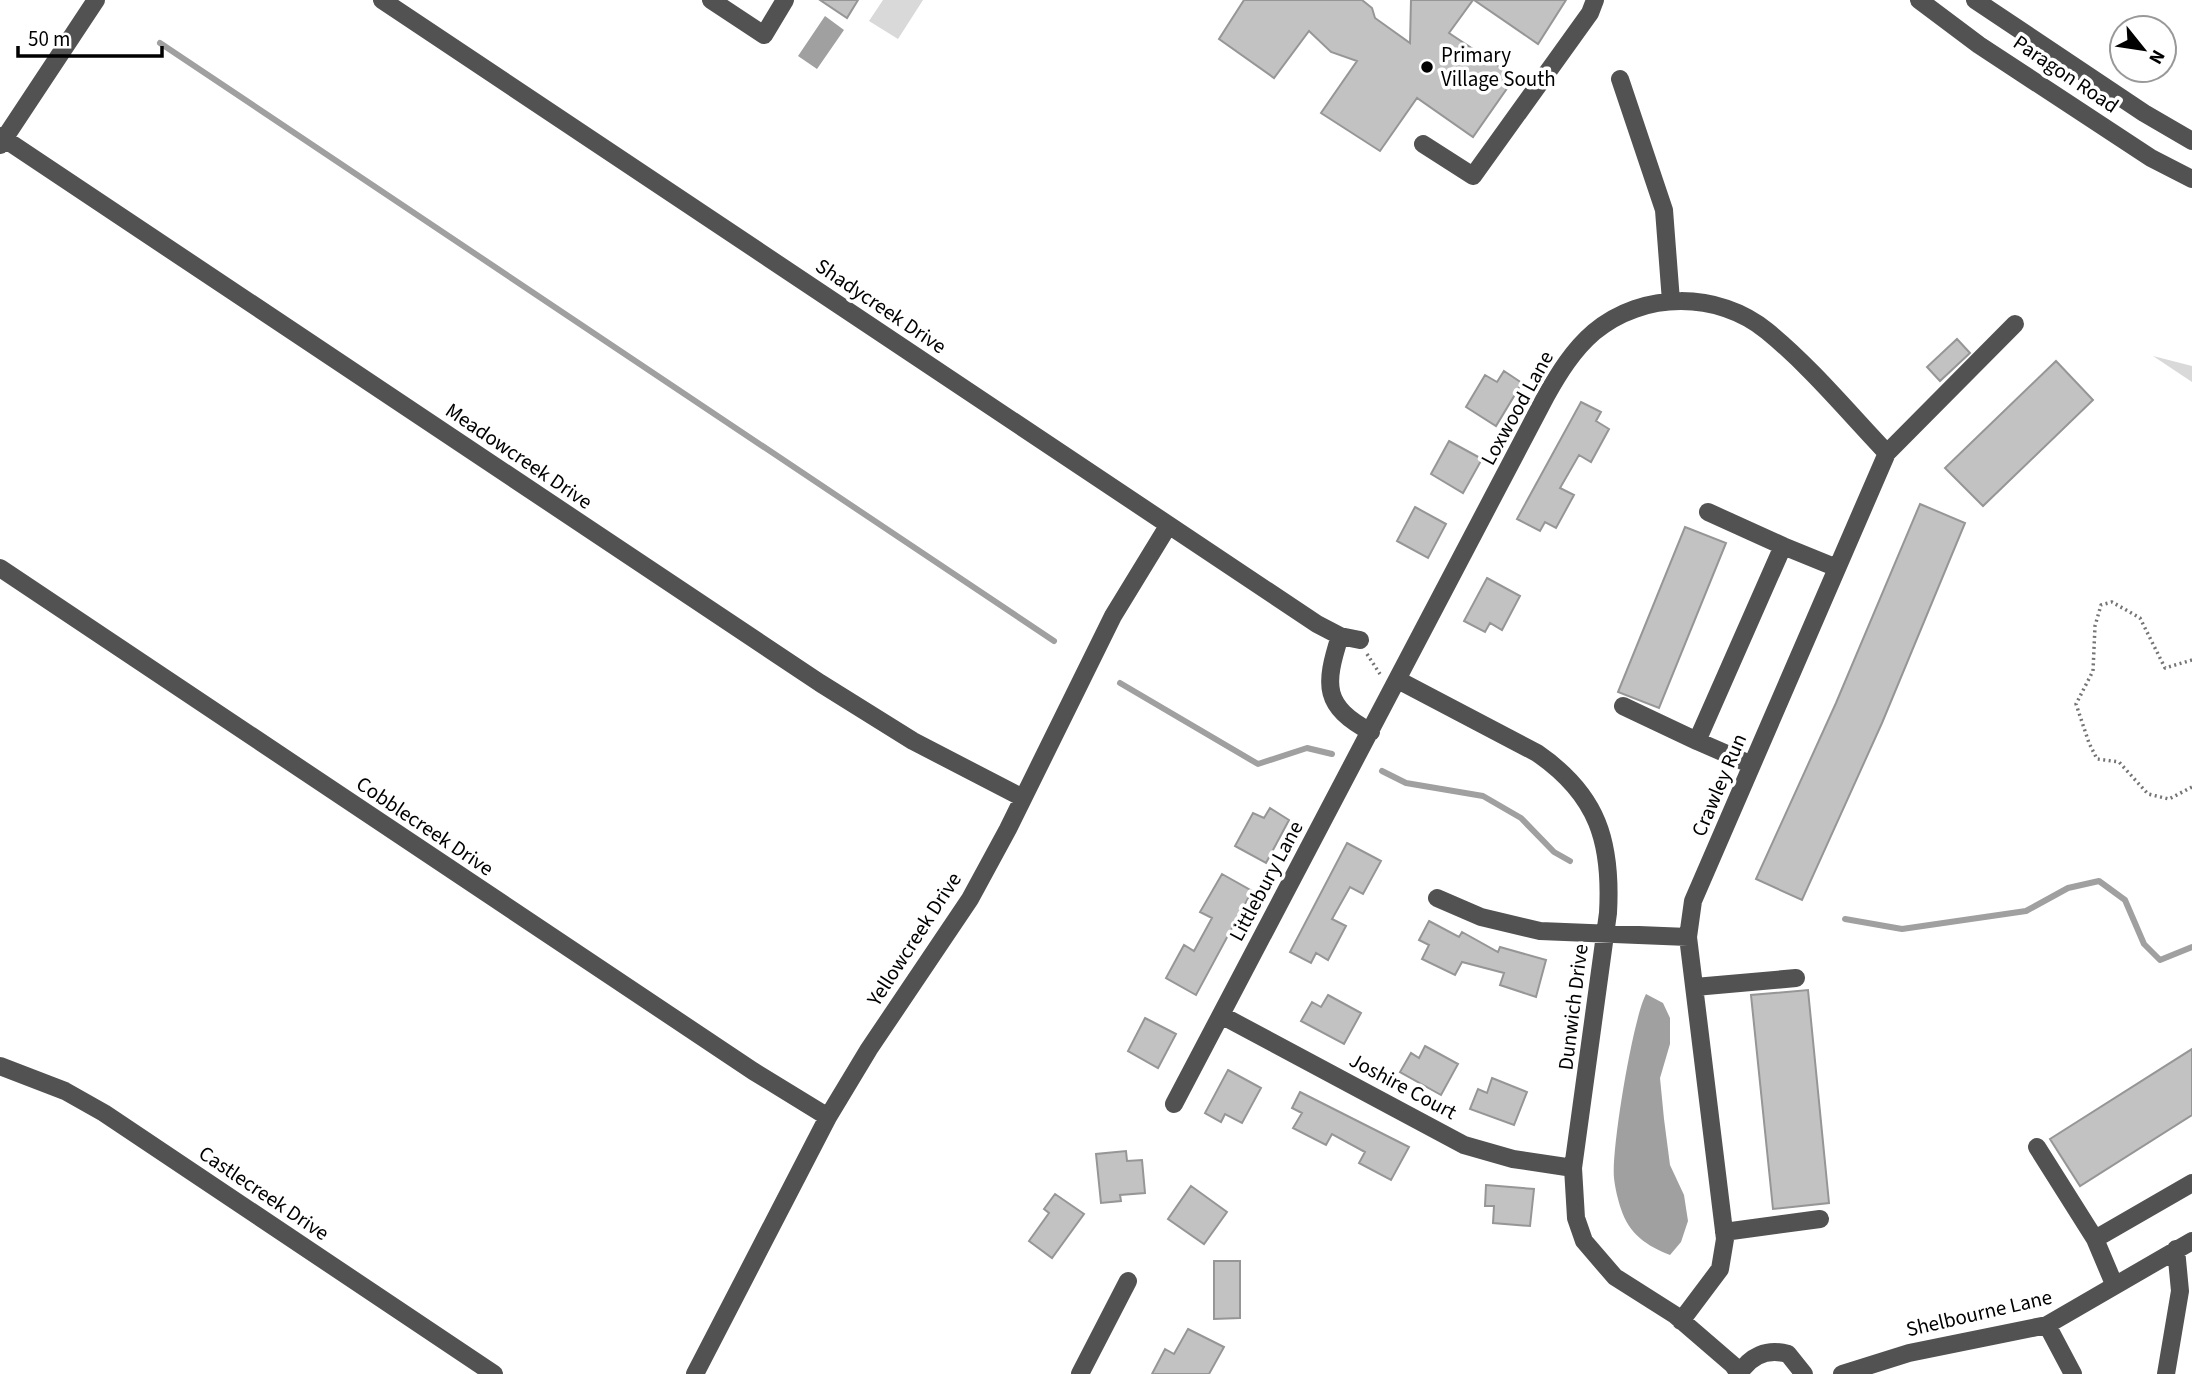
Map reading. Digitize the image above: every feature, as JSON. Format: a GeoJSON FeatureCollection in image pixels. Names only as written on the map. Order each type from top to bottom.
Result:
{"type":"FeatureCollection","features":[{"type":"Feature","properties":{"kind":"street"},"geometry":{"type":"LineString","coordinates":[[1,140],[96,0]]}},
{"type":"Feature","properties":{"kind":"street","name":"Shadycreek Drive"},"geometry":{"type":"LineString","coordinates":[[382,0],[1168,526],[1340,636],[1360,640]]}},
{"type":"Feature","properties":{"kind":"street"},"geometry":{"type":"LineString","coordinates":[[711,0],[764,35],[785,0]]}},
{"type":"Feature","properties":{"kind":"street"},"geometry":{"type":"LineString","coordinates":[[1423,144],[1473,176],[1590,13],[1595,0]]}},
{"type":"Feature","properties":{"kind":"street","name":"Paragon Road"},"geometry":{"type":"LineString","coordinates":[[1919,0],[1979,44],[2140,151],[2192,179]]}},
{"type":"Feature","properties":{"kind":"street","name":"Paragon Road"},"geometry":{"type":"LineString","coordinates":[[1975,0],[2112,92],[2192,141]]}},
{"type":"Feature","properties":{"kind":"street"},"geometry":{"type":"LineString","coordinates":[[1620,79],[1664,211],[1671,301]]}},
{"type":"Feature","properties":{"kind":"street","name":"Meadowcreek Drive"},"geometry":{"type":"LineString","coordinates":[[1,140],[820,683],[913,741],[1023,798]]}},
{"type":"Feature","properties":{"kind":"street","name":"Loxwood Lane"},"geometry":{"type":"LineString","coordinates":[[1398,680],[1561,370],[1595,331],[1615,318],[1644,306],[1671,301],[1702,302],[1724,308],[1766,330],[1887,453]]}},
{"type":"Feature","properties":{"kind":"street","name":"Crawley Run"},"geometry":{"type":"LineString","coordinates":[[1681,1321],[1720,1269],[1725,1254],[1688,937],[1693,901],[1887,453],[2015,324]]}},
{"type":"Feature","properties":{"kind":"street"},"geometry":{"type":"LineString","coordinates":[[1708,512],[1837,568]]}},
{"type":"Feature","properties":{"kind":"street","name":"Yellowcreek Drive"},"geometry":{"type":"LineString","coordinates":[[695,1374],[828,1117],[869,1049],[970,899],[1113,615],[1168,526]]}},
{"type":"Feature","properties":{"kind":"street"},"geometry":{"type":"LineString","coordinates":[[1697,741],[1783,546]]}},
{"type":"Feature","properties":{"kind":"street","name":"Cobblecreek Drive"},"geometry":{"type":"LineString","coordinates":[[0,568],[719,1048],[828,1117]]}},
{"type":"Feature","properties":{"kind":"street"},"geometry":{"type":"LineString","coordinates":[[1340,636],[1332,658],[1332,699],[1348,719],[1371,732]]}},
{"type":"Feature","properties":{"kind":"street","name":"Littlebury Lane"},"geometry":{"type":"LineString","coordinates":[[1174,1104],[1398,680]]}},
{"type":"Feature","properties":{"kind":"street","name":"Dunwich Drive"},"geometry":{"type":"LineString","coordinates":[[1398,680],[1537,753],[1573,783],[1587,802],[1600,828],[1610,878],[1606,933],[1573,1168],[1576,1218],[1584,1241],[1615,1277],[1681,1321],[1733,1365],[1739,1374]]}},
{"type":"Feature","properties":{"kind":"street"},"geometry":{"type":"LineString","coordinates":[[1623,706],[1752,765]]}},
{"type":"Feature","properties":{"kind":"street"},"geometry":{"type":"LineString","coordinates":[[1437,898],[1511,926],[1574,935],[1606,933],[1688,937]]}},
{"type":"Feature","properties":{"kind":"street"},"geometry":{"type":"LineString","coordinates":[[1695,987],[1796,978]]}},
{"type":"Feature","properties":{"kind":"street","name":"Joshire Court"},"geometry":{"type":"LineString","coordinates":[[1221,1015],[1464,1145],[1488,1154],[1573,1168]]}},
{"type":"Feature","properties":{"kind":"street","name":"Castlecreek Drive"},"geometry":{"type":"LineString","coordinates":[[0,1066],[65,1091],[104,1113],[494,1374]]}},
{"type":"Feature","properties":{"kind":"street"},"geometry":{"type":"LineString","coordinates":[[2037,1147],[2095,1239],[2114,1284]]}},
{"type":"Feature","properties":{"kind":"street"},"geometry":{"type":"LineString","coordinates":[[2095,1239],[2192,1183]]}},
{"type":"Feature","properties":{"kind":"street"},"geometry":{"type":"LineString","coordinates":[[1724,1231],[1820,1219]]}},
{"type":"Feature","properties":{"kind":"street","name":"Shelbourne Lane"},"geometry":{"type":"LineString","coordinates":[[1842,1374],[1909,1353],[2047,1325],[2192,1241]]}},
{"type":"Feature","properties":{"kind":"street"},"geometry":{"type":"LineString","coordinates":[[2166,1374],[2180,1291],[2176,1250]]}},
{"type":"Feature","properties":{"kind":"street"},"geometry":{"type":"LineString","coordinates":[[1080,1374],[1128,1281]]}},
{"type":"Feature","properties":{"kind":"street"},"geometry":{"type":"LineString","coordinates":[[2047,1325],[2073,1374]]}},
{"type":"Feature","properties":{"kind":"street"},"geometry":{"type":"LineString","coordinates":[[1739,1374],[1745,1364],[1757,1355],[1768,1352],[1788,1354],[1804,1374]]}},
{"type":"Feature","properties":{"kind":"path"},"geometry":{"type":"LineString","coordinates":[[2192,660],[2165,668],[2140,618],[2112,602],[2101,606],[2095,626],[2094,671],[2076,704],[2097,759],[2119,762],[2148,793],[2169,799],[2192,787]]}},
{"type":"Feature","properties":{"kind":"path"},"geometry":{"type":"LineString","coordinates":[[1360,640],[1377,672],[1398,680]]}},
{"type":"Feature","properties":{"kind":"shaded area"},"geometry":{"type":"Polygon","coordinates":[[[883,0],[923,0],[898,39],[869,21],[883,0]]]}},
{"type":"Feature","properties":{"kind":"shaded area"},"geometry":{"type":"Polygon","coordinates":[[[825,16],[844,30],[817,69],[798,56],[825,16]]]}},
{"type":"Feature","properties":{"kind":"shaded area"},"geometry":{"type":"Polygon","coordinates":[[[2153,356],[2192,366],[2192,382],[2153,356]]]}},
{"type":"Feature","properties":{"kind":"shaded area"},"geometry":{"type":"Polygon","coordinates":[[[1646,994],[1663,1003],[1670,1018],[1670,1044],[1660,1078],[1670,1165],[1684,1195],[1688,1221],[1681,1242],[1670,1255],[1646,1243],[1634,1232],[1624,1218],[1614,1178],[1624,1084],[1635,1029],[1646,994]]]}},
{"type":"Feature","properties":{"kind":"building"},"geometry":{"type":"Polygon","coordinates":[[[820,0],[858,0],[847,18],[820,0]]]}},
{"type":"Feature","properties":{"kind":"building","name":"Primary Village South"},"geometry":{"type":"Polygon","coordinates":[[[1244,0],[1362,0],[1372,8],[1375,18],[1410,43],[1411,0],[1473,0],[1449,33],[1515,77],[1473,137],[1417,98],[1380,151],[1321,113],[1357,61],[1331,52],[1309,31],[1274,78],[1219,39],[1244,0]]]}},
{"type":"Feature","properties":{"kind":"building","name":"Primary Village South"},"geometry":{"type":"Polygon","coordinates":[[[1474,0],[1566,0],[1538,44],[1474,0]]]}},
{"type":"Feature","properties":{"kind":"building"},"geometry":{"type":"Polygon","coordinates":[[[1957,339],[1970,353],[1940,381],[1927,367],[1957,339]]]}},
{"type":"Feature","properties":{"kind":"building"},"geometry":{"type":"Polygon","coordinates":[[[2056,361],[2093,400],[1983,506],[1945,468],[2056,361]]]}},
{"type":"Feature","properties":{"kind":"building"},"geometry":{"type":"Polygon","coordinates":[[[1504,371],[1522,383],[1496,426],[1466,407],[1485,375],[1497,382],[1504,371]]]}},
{"type":"Feature","properties":{"kind":"building"},"geometry":{"type":"Polygon","coordinates":[[[1581,402],[1601,412],[1596,421],[1609,429],[1591,462],[1579,455],[1560,488],[1574,495],[1556,528],[1545,522],[1540,531],[1517,519],[1581,402]]]}},
{"type":"Feature","properties":{"kind":"building"},"geometry":{"type":"Polygon","coordinates":[[[1449,441],[1482,459],[1463,493],[1431,474],[1449,441]]]}},
{"type":"Feature","properties":{"kind":"building"},"geometry":{"type":"Polygon","coordinates":[[[1920,504],[1965,523],[1882,723],[1802,900],[1756,879],[1836,703],[1920,504]]]}},
{"type":"Feature","properties":{"kind":"building"},"geometry":{"type":"Polygon","coordinates":[[[1415,507],[1446,524],[1428,558],[1397,541],[1415,507]]]}},
{"type":"Feature","properties":{"kind":"building"},"geometry":{"type":"Polygon","coordinates":[[[1685,527],[1726,543],[1659,708],[1618,692],[1685,527]]]}},
{"type":"Feature","properties":{"kind":"building"},"geometry":{"type":"Polygon","coordinates":[[[1487,578],[1520,596],[1502,630],[1490,623],[1485,632],[1464,621],[1487,578]]]}},
{"type":"Feature","properties":{"kind":"building"},"geometry":{"type":"Polygon","coordinates":[[[1270,808],[1289,820],[1266,863],[1235,846],[1253,813],[1264,818],[1270,808]]]}},
{"type":"Feature","properties":{"kind":"building"},"geometry":{"type":"Polygon","coordinates":[[[1347,843],[1381,861],[1363,894],[1350,887],[1332,919],[1346,926],[1328,960],[1316,953],[1311,963],[1290,952],[1347,843]]]}},
{"type":"Feature","properties":{"kind":"building"},"geometry":{"type":"Polygon","coordinates":[[[1222,874],[1252,891],[1196,995],[1166,978],[1184,945],[1194,951],[1212,918],[1200,912],[1222,874]]]}},
{"type":"Feature","properties":{"kind":"building"},"geometry":{"type":"Polygon","coordinates":[[[1429,921],[1459,937],[1462,932],[1498,952],[1500,947],[1546,960],[1536,997],[1500,985],[1504,973],[1462,962],[1455,975],[1422,959],[1429,945],[1419,940],[1429,921]]]}},
{"type":"Feature","properties":{"kind":"building"},"geometry":{"type":"Polygon","coordinates":[[[1808,990],[1829,1203],[1773,1209],[1751,995],[1808,990]]]}},
{"type":"Feature","properties":{"kind":"building"},"geometry":{"type":"Polygon","coordinates":[[[1328,995],[1361,1013],[1344,1044],[1301,1021],[1312,1002],[1321,1007],[1328,995]]]}},
{"type":"Feature","properties":{"kind":"building"},"geometry":{"type":"Polygon","coordinates":[[[1145,1018],[1176,1034],[1158,1068],[1128,1051],[1145,1018]]]}},
{"type":"Feature","properties":{"kind":"building"},"geometry":{"type":"Polygon","coordinates":[[[1425,1046],[1458,1064],[1441,1095],[1400,1072],[1411,1053],[1419,1058],[1425,1046]]]}},
{"type":"Feature","properties":{"kind":"building"},"geometry":{"type":"Polygon","coordinates":[[[2192,1049],[2192,1115],[2080,1186],[2050,1139],[2192,1049]]]}},
{"type":"Feature","properties":{"kind":"building"},"geometry":{"type":"Polygon","coordinates":[[[1228,1070],[1261,1088],[1242,1123],[1225,1114],[1221,1122],[1205,1113],[1228,1070]]]}},
{"type":"Feature","properties":{"kind":"building"},"geometry":{"type":"Polygon","coordinates":[[[1492,1078],[1527,1092],[1514,1125],[1470,1109],[1478,1089],[1487,1093],[1492,1078]]]}},
{"type":"Feature","properties":{"kind":"building"},"geometry":{"type":"Polygon","coordinates":[[[1300,1092],[1409,1147],[1391,1180],[1359,1163],[1365,1152],[1332,1134],[1326,1145],[1293,1128],[1302,1113],[1292,1108],[1300,1092]]]}},
{"type":"Feature","properties":{"kind":"building"},"geometry":{"type":"Polygon","coordinates":[[[1126,1151],[1127,1161],[1142,1160],[1145,1193],[1120,1195],[1121,1201],[1101,1203],[1096,1154],[1126,1151]]]}},
{"type":"Feature","properties":{"kind":"building"},"geometry":{"type":"Polygon","coordinates":[[[1486,1185],[1534,1189],[1530,1226],[1493,1223],[1494,1206],[1485,1206],[1486,1185]]]}},
{"type":"Feature","properties":{"kind":"building"},"geometry":{"type":"Polygon","coordinates":[[[1191,1186],[1227,1212],[1204,1244],[1168,1219],[1191,1186]]]}},
{"type":"Feature","properties":{"kind":"building"},"geometry":{"type":"Polygon","coordinates":[[[1055,1194],[1084,1214],[1052,1258],[1029,1241],[1049,1213],[1044,1209],[1055,1194]]]}},
{"type":"Feature","properties":{"kind":"building"},"geometry":{"type":"Polygon","coordinates":[[[1214,1261],[1240,1261],[1240,1318],[1214,1319],[1214,1261]]]}},
{"type":"Feature","properties":{"kind":"building"},"geometry":{"type":"Polygon","coordinates":[[[1188,1329],[1224,1347],[1209,1374],[1152,1374],[1165,1349],[1174,1354],[1188,1329]]]}},
{"type":"Feature","properties":{"kind":"waterway"},"geometry":{"type":"LineString","coordinates":[[160,43],[1054,641]]}},
{"type":"Feature","properties":{"kind":"waterway"},"geometry":{"type":"LineString","coordinates":[[1120,683],[1258,764],[1307,748],[1332,754]]}},
{"type":"Feature","properties":{"kind":"waterway"},"geometry":{"type":"LineString","coordinates":[[1382,771],[1406,783],[1483,796],[1521,818],[1554,852],[1570,861]]}},
{"type":"Feature","properties":{"kind":"waterway"},"geometry":{"type":"LineString","coordinates":[[1845,919],[1902,929],[2026,911],[2068,888],[2099,881],[2125,900],[2144,944],[2160,960],[2192,947]]}},
{"type":"Feature","properties":{"kind":"place","name":"Primary Village South"},"geometry":{"type":"Point","coordinates":[1427,67]}}]}
